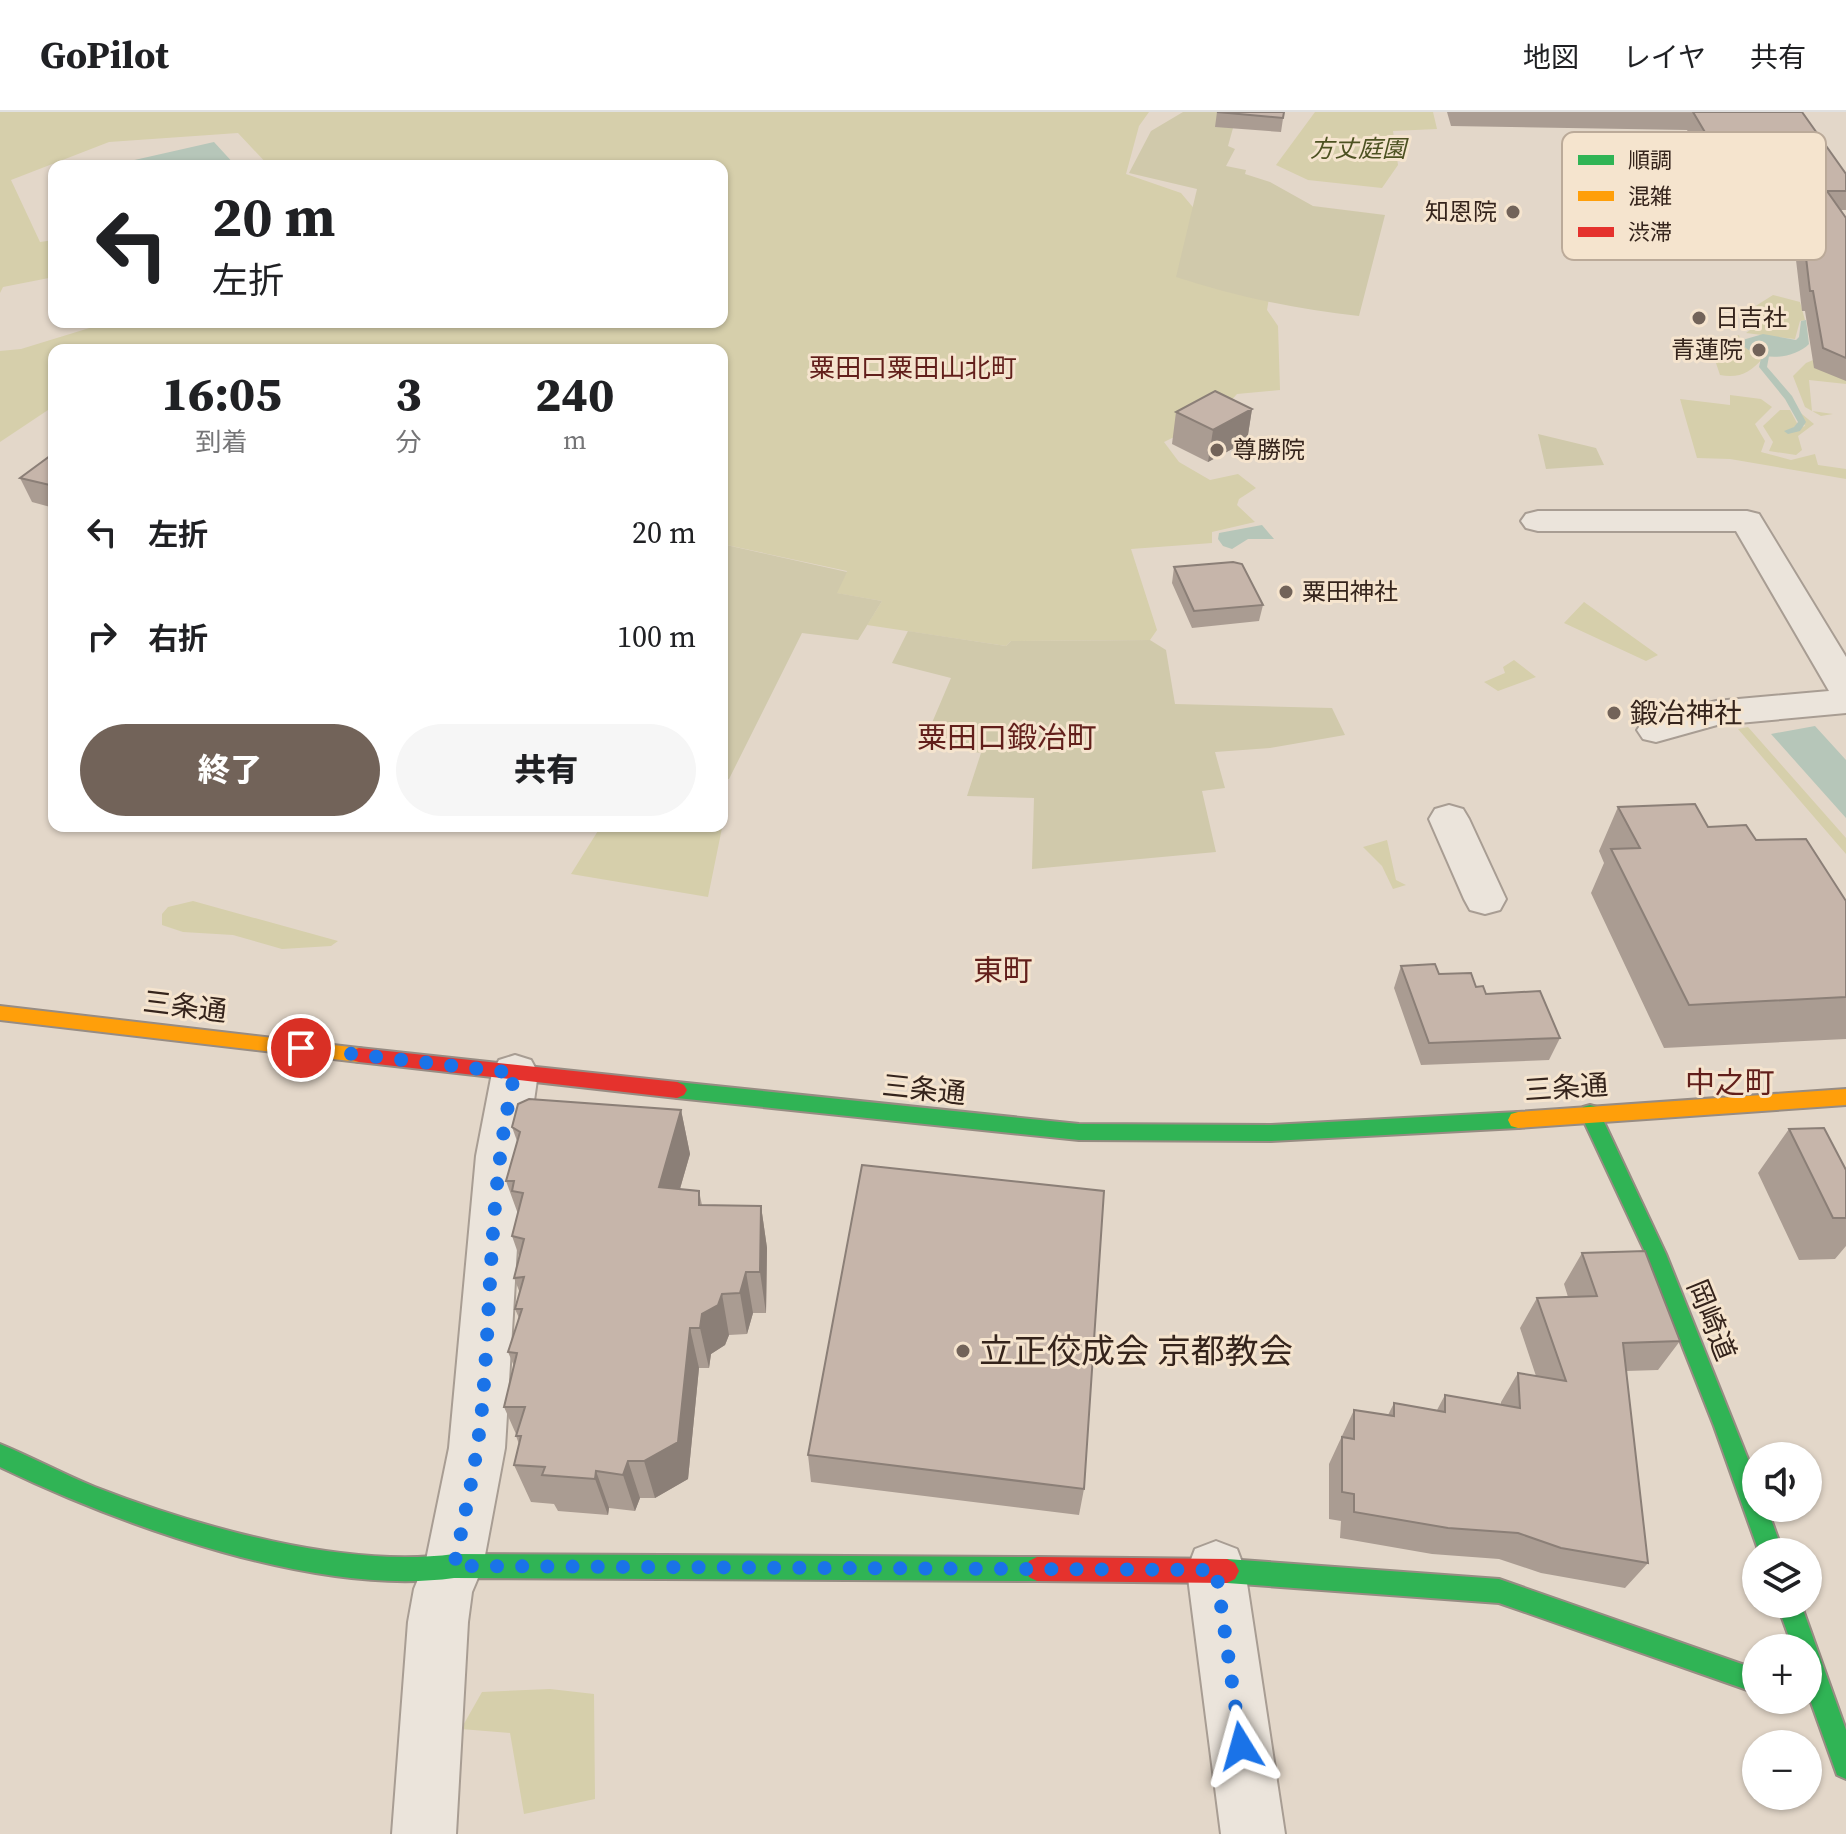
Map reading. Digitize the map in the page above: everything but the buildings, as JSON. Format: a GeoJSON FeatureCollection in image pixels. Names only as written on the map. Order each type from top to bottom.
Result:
{"type":"FeatureCollection","features":[{"type":"Feature","properties":{"kind":"street"},"geometry":{"type":"LineString","coordinates":[[1538,521],[1747,521],[1846,688]]}},
{"type":"Feature","properties":{"kind":"street"},"geometry":{"type":"LineString","coordinates":[[1656,730],[1716,713],[1846,701]]}},
{"type":"Feature","properties":{"kind":"street"},"geometry":{"type":"LineString","coordinates":[[1449,819],[1485,899]]}},
{"type":"Feature","properties":{"kind":"street","name":"三条通"},"geometry":{"type":"LineString","coordinates":[[0,1013],[988,1124],[1172,1136],[1273,1134],[1846,1097]]}},
{"type":"Feature","properties":{"kind":"street"},"geometry":{"type":"LineString","coordinates":[[424,1834],[438,1622],[443,1589],[454,1566],[482,1411],[487,1291],[504,1117],[515,1073]]}},
{"type":"Feature","properties":{"kind":"street","name":"岡崎道"},"geometry":{"type":"LineString","coordinates":[[1590,1113],[1617,1163],[1639,1216],[1738,1457],[1766,1538]]}},
{"type":"Feature","properties":{"kind":"street"},"geometry":{"type":"LineString","coordinates":[[0,1455],[52,1482],[211,1536],[291,1555],[408,1571],[454,1566],[1216,1570],[1499,1591],[1742,1676]]}},
{"type":"Feature","properties":{"kind":"street"},"geometry":{"type":"LineString","coordinates":[[1216,1570],[1253,1834]]}},
{"type":"Feature","properties":{"kind":"green space"},"geometry":{"type":"Polygon","coordinates":[[[0,112],[1149,112],[1139,126],[1126,174],[1181,193],[1212,230],[1276,256],[1267,310],[1278,326],[1280,390],[1237,394],[1217,416],[1164,442],[1179,462],[1210,480],[1238,474],[1256,488],[1239,499],[1237,505],[1255,522],[1212,532],[1212,543],[1131,549],[1157,630],[1150,640],[1011,641],[1006,646],[867,625],[882,601],[836,593],[847,571],[728,545],[728,344],[48,344],[48,410],[0,442],[0,351],[21,349],[89,328],[728,328],[728,160],[263,160],[238,133],[109,142],[63,160],[48,160],[48,166],[11,180],[40,242],[48,241],[48,278],[3,287],[0,293],[0,112]]]}},
{"type":"Feature","properties":{"kind":"green space","name":"方丈庭園"},"geometry":{"type":"Polygon","coordinates":[[[1315,112],[1433,112],[1437,129],[1393,131],[1398,165],[1382,188],[1308,180],[1276,165],[1315,112]]]}},
{"type":"Feature","properties":{"kind":"green space"},"geometry":{"type":"Polygon","coordinates":[[[1773,295],[1800,302],[1805,320],[1800,321],[1795,339],[1746,333],[1758,324],[1743,314],[1773,295]]]}},
{"type":"Feature","properties":{"kind":"green space"},"geometry":{"type":"Polygon","coordinates":[[[1739,335],[1741,346],[1759,353],[1762,359],[1744,373],[1720,375],[1711,348],[1739,335]]]}},
{"type":"Feature","properties":{"kind":"green space"},"geometry":{"type":"Polygon","coordinates":[[[1830,353],[1846,378],[1846,384],[1809,380],[1812,411],[1805,407],[1793,376],[1806,363],[1830,353]]]}},
{"type":"Feature","properties":{"kind":"green space"},"geometry":{"type":"Polygon","coordinates":[[[1730,395],[1761,399],[1772,407],[1755,424],[1765,441],[1761,452],[1791,460],[1815,454],[1818,465],[1846,469],[1846,479],[1730,459],[1697,458],[1680,399],[1730,405],[1730,395]]]}},
{"type":"Feature","properties":{"kind":"green space"},"geometry":{"type":"Polygon","coordinates":[[[1780,410],[1790,410],[1798,425],[1786,432],[1805,426],[1797,410],[1814,424],[1798,436],[1802,450],[1796,455],[1769,451],[1773,442],[1763,426],[1780,410]]]}},
{"type":"Feature","properties":{"kind":"green space"},"geometry":{"type":"Polygon","coordinates":[[[1584,602],[1658,655],[1646,661],[1564,623],[1584,602]]]}},
{"type":"Feature","properties":{"kind":"green space"},"geometry":{"type":"Polygon","coordinates":[[[1514,660],[1536,677],[1498,691],[1484,682],[1505,673],[1503,667],[1514,660]]]}},
{"type":"Feature","properties":{"kind":"green space"},"geometry":{"type":"Polygon","coordinates":[[[1748,727],[1846,838],[1846,854],[1738,729],[1748,727]]]}},
{"type":"Feature","properties":{"kind":"green space"},"geometry":{"type":"Polygon","coordinates":[[[597,832],[721,832],[708,897],[571,874],[597,832]]]}},
{"type":"Feature","properties":{"kind":"green space"},"geometry":{"type":"Polygon","coordinates":[[[1387,840],[1396,880],[1406,885],[1393,889],[1382,866],[1363,847],[1387,840]]]}},
{"type":"Feature","properties":{"kind":"green space"},"geometry":{"type":"Polygon","coordinates":[[[193,901],[338,941],[331,946],[282,949],[233,935],[183,932],[162,925],[162,914],[168,907],[193,901]]]}},
{"type":"Feature","properties":{"kind":"green space"},"geometry":{"type":"Polygon","coordinates":[[[550,1689],[594,1694],[595,1799],[524,1814],[510,1733],[461,1729],[482,1692],[550,1689]]]}},
{"type":"Feature","properties":{"kind":"shaded area"},"geometry":{"type":"Polygon","coordinates":[[[1183,112],[1225,112],[1233,128],[1228,146],[1235,149],[1226,166],[1246,170],[1245,174],[1270,182],[1313,206],[1385,215],[1359,316],[1267,301],[1176,277],[1197,189],[1129,173],[1151,131],[1183,112]]]}},
{"type":"Feature","properties":{"kind":"shaded area"},"geometry":{"type":"Polygon","coordinates":[[[214,142],[230,160],[134,160],[214,142]]]}},
{"type":"Feature","properties":{"kind":"shaded area"},"geometry":{"type":"Polygon","coordinates":[[[1806,320],[1809,344],[1793,354],[1763,356],[1739,341],[1763,334],[1796,340],[1801,321],[1806,320]]]}},
{"type":"Feature","properties":{"kind":"shaded area"},"geometry":{"type":"Polygon","coordinates":[[[1538,434],[1596,448],[1604,465],[1546,469],[1538,434]]]}},
{"type":"Feature","properties":{"kind":"shaded area"},"geometry":{"type":"Polygon","coordinates":[[[1262,525],[1274,539],[1248,539],[1232,549],[1223,546],[1218,539],[1219,533],[1262,525]]]}},
{"type":"Feature","properties":{"kind":"shaded area"},"geometry":{"type":"Polygon","coordinates":[[[728,545],[847,572],[837,593],[882,601],[858,640],[802,633],[729,779],[728,545]]]}},
{"type":"Feature","properties":{"kind":"shaded area"},"geometry":{"type":"Polygon","coordinates":[[[908,631],[1006,646],[1011,641],[1150,640],[1166,650],[1175,704],[1332,708],[1345,735],[1270,748],[1215,752],[1225,788],[1202,791],[1216,852],[1032,869],[1034,798],[967,796],[981,753],[923,744],[951,678],[892,663],[908,631]]]}},
{"type":"Feature","properties":{"kind":"shaded area"},"geometry":{"type":"Polygon","coordinates":[[[1815,726],[1846,760],[1846,818],[1771,734],[1815,726]]]}},
{"type":"Feature","properties":{"kind":"waterway"},"geometry":{"type":"LineString","coordinates":[[1765,356],[1763,367],[1789,398],[1802,422],[1797,429],[1788,431]]}},
{"type":"Feature","properties":{"kind":"traffic: fast"},"geometry":{"type":"LineString","coordinates":[[677,1090],[1079,1132],[1271,1133],[1518,1120]]}},
{"type":"Feature","properties":{"kind":"traffic: fast"},"geometry":{"type":"LineString","coordinates":[[1590,1113],[1656,1254],[1766,1538]]}},
{"type":"Feature","properties":{"kind":"traffic: fast"},"geometry":{"type":"LineString","coordinates":[[0,1455],[46,1477],[145,1516],[250,1546],[354,1566],[411,1571],[454,1566],[1037,1569]]}},
{"type":"Feature","properties":{"kind":"traffic: fast"},"geometry":{"type":"LineString","coordinates":[[1227,1571],[1499,1591],[1742,1676]]}},
{"type":"Feature","properties":{"kind":"traffic: fast"},"geometry":{"type":"LineString","coordinates":[[1794,1618],[1800,1634]]}},
{"type":"Feature","properties":{"kind":"traffic: fast"},"geometry":{"type":"LineString","coordinates":[[1822,1698],[1846,1766]]}},
{"type":"Feature","properties":{"kind":"traffic: slow"},"geometry":{"type":"LineString","coordinates":[[0,1013],[359,1055]]}},
{"type":"Feature","properties":{"kind":"traffic: slow"},"geometry":{"type":"LineString","coordinates":[[1518,1120],[1846,1097]]}},
{"type":"Feature","properties":{"kind":"traffic: jam"},"geometry":{"type":"LineString","coordinates":[[359,1055],[677,1090]]}},
{"type":"Feature","properties":{"kind":"traffic: jam"},"geometry":{"type":"LineString","coordinates":[[1037,1569],[1227,1571]]}},
{"type":"Feature","properties":{"kind":"place","name":"知恩院"},"geometry":{"type":"Point","coordinates":[1513,212]}},
{"type":"Feature","properties":{"kind":"place","name":"日吉社"},"geometry":{"type":"Point","coordinates":[1699,318]}},
{"type":"Feature","properties":{"kind":"place","name":"青蓮院"},"geometry":{"type":"Point","coordinates":[1759,350]}},
{"type":"Feature","properties":{"kind":"place","name":"尊勝院"},"geometry":{"type":"Point","coordinates":[1217,450]}},
{"type":"Feature","properties":{"kind":"place","name":"粟田神社"},"geometry":{"type":"Point","coordinates":[1286,592]}},
{"type":"Feature","properties":{"kind":"place","name":"鍛冶神社"},"geometry":{"type":"Point","coordinates":[1614,713]}},
{"type":"Feature","properties":{"kind":"place","name":"立正佼成会 京都教会"},"geometry":{"type":"Point","coordinates":[963,1351]}},
{"type":"Feature","properties":{"kind":"district","name":"粟田口粟田山北町"},"geometry":{"type":"Point","coordinates":[913,368]}},
{"type":"Feature","properties":{"kind":"district","name":"粟田口鍛冶町"},"geometry":{"type":"Point","coordinates":[1007,738]}},
{"type":"Feature","properties":{"kind":"district","name":"東町"},"geometry":{"type":"Point","coordinates":[1003,971]}},
{"type":"Feature","properties":{"kind":"district","name":"中之町"},"geometry":{"type":"Point","coordinates":[1730,1083]}},
{"type":"Feature","properties":{"kind":"route"},"geometry":{"type":"LineString","coordinates":[[301,1048],[515,1073],[504,1117],[487,1291],[482,1411],[454,1566],[1216,1570],[1241,1746]]}}]}
